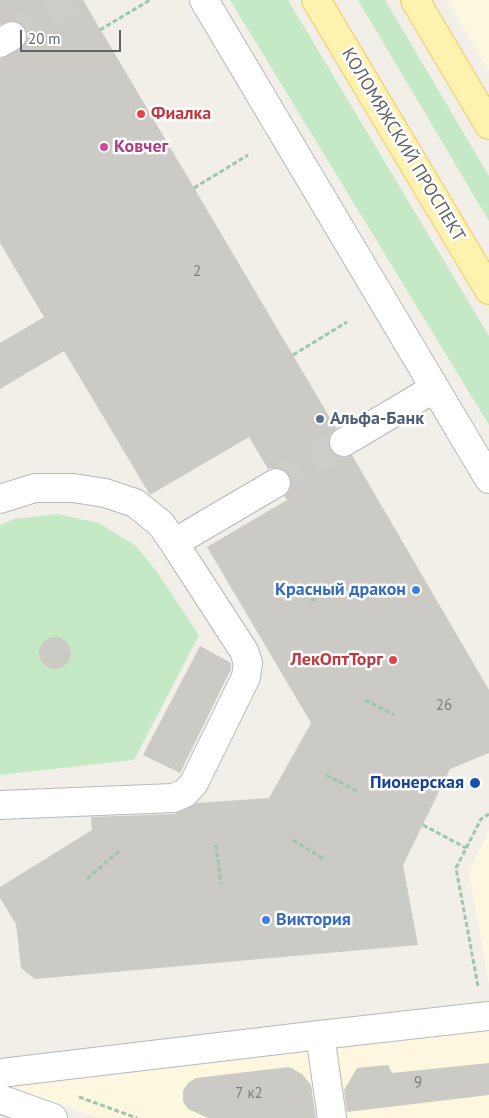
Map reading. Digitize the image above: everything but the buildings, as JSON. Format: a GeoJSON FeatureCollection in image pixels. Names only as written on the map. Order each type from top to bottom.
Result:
{"type":"FeatureCollection","features":[{"type":"Feature","properties":{"kind":"main road","name":"КОЛОМЯЖСКИЙ ПРОСПЕКТ"},"geometry":{"type":"LineString","coordinates":[[316,0],[489,290]]}},
{"type":"Feature","properties":{"kind":"main road"},"geometry":{"type":"LineString","coordinates":[[415,0],[489,125]]}},
{"type":"Feature","properties":{"kind":"street"},"geometry":{"type":"LineString","coordinates":[[204,0],[489,479]]}},
{"type":"Feature","properties":{"kind":"street"},"geometry":{"type":"LineString","coordinates":[[344,442],[435,388]]}},
{"type":"Feature","properties":{"kind":"street"},"geometry":{"type":"LineString","coordinates":[[174,543],[276,482]]}},
{"type":"Feature","properties":{"kind":"street"},"geometry":{"type":"LineString","coordinates":[[0,499],[35,488],[73,488],[106,493],[135,503],[161,524],[244,651],[248,663],[246,676],[194,783],[185,793],[172,798],[0,806]]}},
{"type":"Feature","properties":{"kind":"street"},"geometry":{"type":"LineString","coordinates":[[0,1073],[486,1016]]}},
{"type":"Feature","properties":{"kind":"street"},"geometry":{"type":"LineString","coordinates":[[320,1035],[332,1118]]}},
{"type":"Feature","properties":{"kind":"street"},"geometry":{"type":"LineString","coordinates":[[0,1099],[53,1118]]}},
{"type":"Feature","properties":{"kind":"path"},"geometry":{"type":"LineString","coordinates":[[100,30],[150,0]]}},
{"type":"Feature","properties":{"kind":"path"},"geometry":{"type":"LineString","coordinates":[[194,188],[248,155]]}},
{"type":"Feature","properties":{"kind":"path"},"geometry":{"type":"LineString","coordinates":[[293,356],[346,322]]}},
{"type":"Feature","properties":{"kind":"path"},"geometry":{"type":"LineString","coordinates":[[311,601],[337,586]]}},
{"type":"Feature","properties":{"kind":"path"},"geometry":{"type":"LineString","coordinates":[[365,700],[394,715]]}},
{"type":"Feature","properties":{"kind":"path"},"geometry":{"type":"LineString","coordinates":[[326,775],[357,791]]}},
{"type":"Feature","properties":{"kind":"path"},"geometry":{"type":"LineString","coordinates":[[486,1016],[456,868],[481,819],[489,814]]}},
{"type":"Feature","properties":{"kind":"path"},"geometry":{"type":"LineString","coordinates":[[422,825],[466,848]]}},
{"type":"Feature","properties":{"kind":"path"},"geometry":{"type":"LineString","coordinates":[[293,840],[324,859]]}},
{"type":"Feature","properties":{"kind":"path"},"geometry":{"type":"LineString","coordinates":[[216,845],[220,884]]}},
{"type":"Feature","properties":{"kind":"path"},"geometry":{"type":"LineString","coordinates":[[87,879],[119,851]]}},
{"type":"Feature","properties":{"kind":"shaded area"},"geometry":{"type":"Polygon","coordinates":[[[447,0],[489,0],[489,71],[447,0]]]}},
{"type":"Feature","properties":{"kind":"shaded area"},"geometry":{"type":"Polygon","coordinates":[[[489,830],[489,984],[469,872],[489,830]]]}},
{"type":"Feature","properties":{"kind":"shaded area"},"geometry":{"type":"Polygon","coordinates":[[[489,1025],[489,1118],[99,1118],[0,1082],[489,1025]]]}},
{"type":"Feature","properties":{"kind":"green space"},"geometry":{"type":"Polygon","coordinates":[[[230,0],[288,0],[489,336],[489,425],[230,0]]]}},
{"type":"Feature","properties":{"kind":"green space"},"geometry":{"type":"Polygon","coordinates":[[[358,0],[385,0],[489,176],[489,221],[358,0]]]}},
{"type":"Feature","properties":{"kind":"green space"},"geometry":{"type":"Polygon","coordinates":[[[57,514],[99,523],[136,546],[157,572],[199,635],[134,760],[0,775],[0,525],[14,519],[57,514]]]}},
{"type":"Feature","properties":{"kind":"tunnel"},"geometry":{"type":"LineString","coordinates":[[12,36],[74,0]]}},
{"type":"Feature","properties":{"kind":"tunnel"},"geometry":{"type":"LineString","coordinates":[[276,483],[344,442]]}},
{"type":"Feature","properties":{"kind":"place","name":"Фиалка"},"geometry":{"type":"Point","coordinates":[141,114]}},
{"type":"Feature","properties":{"kind":"place","name":"Ковчег"},"geometry":{"type":"Point","coordinates":[104,147]}},
{"type":"Feature","properties":{"kind":"place","name":"Альфа-Банк"},"geometry":{"type":"Point","coordinates":[320,419]}},
{"type":"Feature","properties":{"kind":"place","name":"Красный дракон"},"geometry":{"type":"Point","coordinates":[416,590]}},
{"type":"Feature","properties":{"kind":"place","name":"ЛекОптТорг"},"geometry":{"type":"Point","coordinates":[393,660]}},
{"type":"Feature","properties":{"kind":"place","name":"Пионерская"},"geometry":{"type":"Point","coordinates":[475,783]}},
{"type":"Feature","properties":{"kind":"place","name":"Виктория"},"geometry":{"type":"Point","coordinates":[266,920]}}]}
